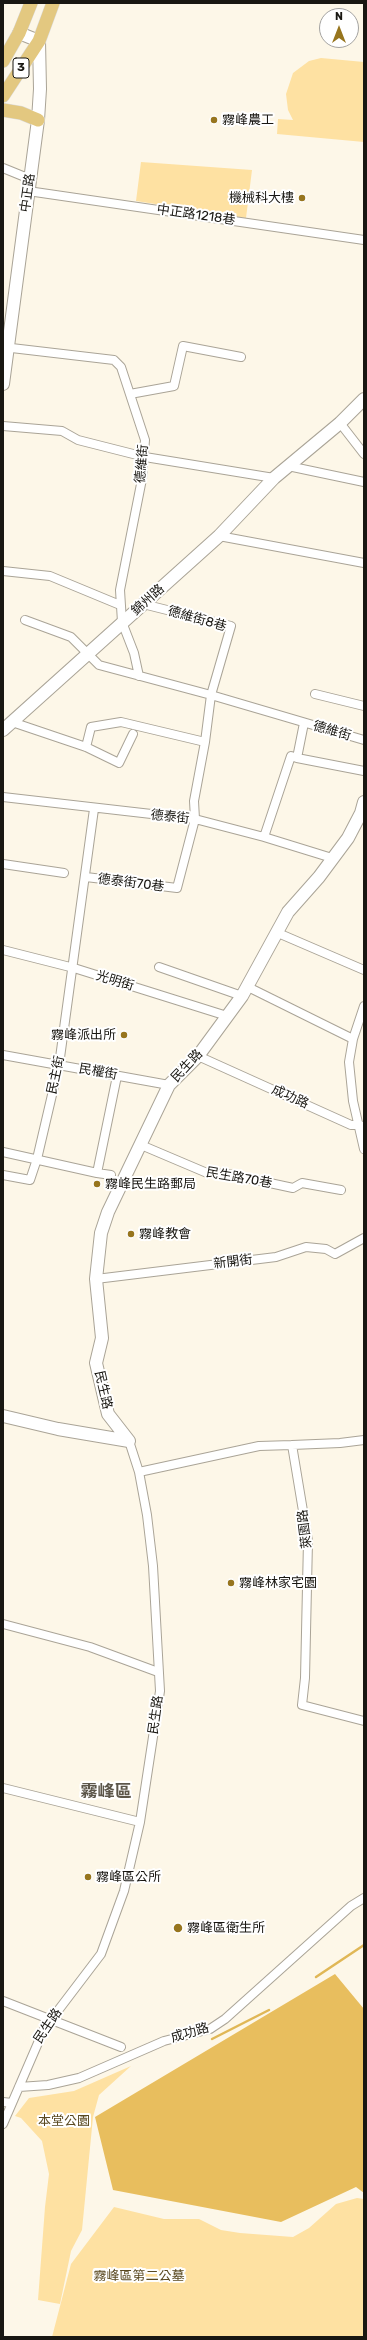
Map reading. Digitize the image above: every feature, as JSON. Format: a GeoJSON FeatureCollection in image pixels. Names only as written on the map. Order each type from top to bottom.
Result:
{"type":"FeatureCollection","features":[{"type":"Feature","properties":{"kind":"main road","name":"3"},"geometry":{"type":"LineString","coordinates":[[3,61],[19,33],[31,3]]}},
{"type":"Feature","properties":{"kind":"main road","name":"中正路"},"geometry":{"type":"LineString","coordinates":[[38,41],[52,3]]}},
{"type":"Feature","properties":{"kind":"main road","name":"3"},"geometry":{"type":"LineString","coordinates":[[3,96],[38,41]]}},
{"type":"Feature","properties":{"kind":"main road"},"geometry":{"type":"LineString","coordinates":[[3,110],[21,113],[38,120]]}},
{"type":"Feature","properties":{"kind":"street"},"geometry":{"type":"LineString","coordinates":[[19,33],[38,41]]}},
{"type":"Feature","properties":{"kind":"street","name":"中正路"},"geometry":{"type":"LineString","coordinates":[[3,384],[5,348],[38,120],[40,89],[38,41]]}},
{"type":"Feature","properties":{"kind":"street","name":"中正路1218巷"},"geometry":{"type":"LineString","coordinates":[[3,168],[29,185],[364,240]]}},
{"type":"Feature","properties":{"kind":"street"},"geometry":{"type":"LineString","coordinates":[[130,394],[174,386],[183,346],[242,357]]}},
{"type":"Feature","properties":{"kind":"street","name":"德維街"},"geometry":{"type":"LineString","coordinates":[[5,348],[114,360],[121,367],[145,440],[145,457],[121,577],[120,605],[122,622],[134,653],[139,676]]}},
{"type":"Feature","properties":{"kind":"street","name":"錦州路"},"geometry":{"type":"LineString","coordinates":[[8,726],[219,536],[274,478],[340,423],[364,399]]}},
{"type":"Feature","properties":{"kind":"street"},"geometry":{"type":"LineString","coordinates":[[340,423],[364,454]]}},
{"type":"Feature","properties":{"kind":"street"},"geometry":{"type":"LineString","coordinates":[[3,426],[62,431],[78,440],[145,457],[274,478]]}},
{"type":"Feature","properties":{"kind":"street"},"geometry":{"type":"LineString","coordinates":[[288,466],[364,482]]}},
{"type":"Feature","properties":{"kind":"street"},"geometry":{"type":"LineString","coordinates":[[219,536],[364,563]]}},
{"type":"Feature","properties":{"kind":"street"},"geometry":{"type":"LineString","coordinates":[[3,571],[50,576],[120,605]]}},
{"type":"Feature","properties":{"kind":"street","name":"德維街8巷"},"geometry":{"type":"LineString","coordinates":[[143,604],[231,626],[211,695]]}},
{"type":"Feature","properties":{"kind":"street","name":"德維街"},"geometry":{"type":"LineString","coordinates":[[25,620],[71,637],[99,665],[211,695],[364,740]]}},
{"type":"Feature","properties":{"kind":"street"},"geometry":{"type":"LineString","coordinates":[[315,694],[364,706]]}},
{"type":"Feature","properties":{"kind":"street"},"geometry":{"type":"LineString","coordinates":[[195,819],[194,801],[205,742],[211,695]]}},
{"type":"Feature","properties":{"kind":"street"},"geometry":{"type":"LineString","coordinates":[[86,747],[91,727],[121,722],[205,742]]}},
{"type":"Feature","properties":{"kind":"street"},"geometry":{"type":"LineString","coordinates":[[297,758],[304,723]]}},
{"type":"Feature","properties":{"kind":"street"},"geometry":{"type":"LineString","coordinates":[[8,726],[86,747],[119,762],[132,734]]}},
{"type":"Feature","properties":{"kind":"street"},"geometry":{"type":"LineString","coordinates":[[264,837],[291,756],[364,771]]}},
{"type":"Feature","properties":{"kind":"street","name":"德泰街"},"geometry":{"type":"LineString","coordinates":[[3,797],[94,809],[195,819],[264,837],[332,858]]}},
{"type":"Feature","properties":{"kind":"street","name":"民生路"},"geometry":{"type":"LineString","coordinates":[[19,2087],[35,2046],[50,2021],[101,1954],[124,1891],[140,1822],[160,1691],[153,1566],[139,1472],[129,1441],[108,1414],[100,1386],[96,1363],[102,1338],[96,1279],[101,1233],[108,1212],[169,1085],[198,1056],[245,992],[288,912],[348,838],[361,813],[364,802]]}},
{"type":"Feature","properties":{"kind":"street","name":"民主街"},"geometry":{"type":"LineString","coordinates":[[3,1175],[30,1180],[37,1159],[59,1065],[74,968],[94,809]]}},
{"type":"Feature","properties":{"kind":"street","name":"德泰街70巷"},"geometry":{"type":"LineString","coordinates":[[86,877],[177,888],[195,819]]}},
{"type":"Feature","properties":{"kind":"street"},"geometry":{"type":"LineString","coordinates":[[3,864],[64,873]]}},
{"type":"Feature","properties":{"kind":"street"},"geometry":{"type":"LineString","coordinates":[[278,933],[364,970]]}},
{"type":"Feature","properties":{"kind":"street","name":"光明街"},"geometry":{"type":"LineString","coordinates":[[3,950],[74,968],[227,1016]]}},
{"type":"Feature","properties":{"kind":"street"},"geometry":{"type":"LineString","coordinates":[[159,967],[245,992],[353,1039]]}},
{"type":"Feature","properties":{"kind":"street"},"geometry":{"type":"LineString","coordinates":[[364,1006],[353,1039],[349,1062],[353,1100],[360,1125],[364,1149]]}},
{"type":"Feature","properties":{"kind":"street","name":"民權街"},"geometry":{"type":"LineString","coordinates":[[3,1055],[169,1085]]}},
{"type":"Feature","properties":{"kind":"street","name":"成功路"},"geometry":{"type":"LineString","coordinates":[[198,1056],[351,1125],[360,1125]]}},
{"type":"Feature","properties":{"kind":"street"},"geometry":{"type":"LineString","coordinates":[[97,1173],[117,1076]]}},
{"type":"Feature","properties":{"kind":"street","name":"民生路70巷"},"geometry":{"type":"LineString","coordinates":[[140,1145],[207,1173],[228,1174],[293,1188],[302,1183],[341,1190]]}},
{"type":"Feature","properties":{"kind":"street"},"geometry":{"type":"LineString","coordinates":[[3,1152],[111,1175]]}},
{"type":"Feature","properties":{"kind":"street","name":"新開街"},"geometry":{"type":"LineString","coordinates":[[96,1279],[276,1257],[306,1247],[326,1248],[334,1254],[364,1238]]}},
{"type":"Feature","properties":{"kind":"street"},"geometry":{"type":"LineString","coordinates":[[3,1416],[58,1429],[129,1441]]}},
{"type":"Feature","properties":{"kind":"street"},"geometry":{"type":"LineString","coordinates":[[139,1472],[259,1446],[340,1444],[364,1440]]}},
{"type":"Feature","properties":{"kind":"street","name":"萊園路"},"geometry":{"type":"LineString","coordinates":[[292,1445],[308,1541],[305,1678],[302,1705],[364,1722]]}},
{"type":"Feature","properties":{"kind":"street"},"geometry":{"type":"LineString","coordinates":[[3,1624],[90,1647],[158,1672]]}},
{"type":"Feature","properties":{"kind":"street"},"geometry":{"type":"LineString","coordinates":[[3,1788],[140,1822]]}},
{"type":"Feature","properties":{"kind":"street","name":"成功路"},"geometry":{"type":"LineString","coordinates":[[19,2087],[48,2085],[79,2078],[164,2041],[210,2029],[225,2019],[351,1906],[364,1898]]}},
{"type":"Feature","properties":{"kind":"street"},"geometry":{"type":"LineString","coordinates":[[3,2001],[50,2021],[121,2047]]}},
{"type":"Feature","properties":{"kind":"street"},"geometry":{"type":"LineString","coordinates":[[3,2124],[19,2087]]}},
{"type":"Feature","properties":{"kind":"street"},"geometry":{"type":"LineString","coordinates":[[3,2102],[12,2103]]}},
{"type":"Feature","properties":{"kind":"green space"},"geometry":{"type":"Polygon","coordinates":[[[321,58],[364,62],[364,142],[277,134],[278,119],[293,120],[288,110],[286,94],[293,73],[309,61],[321,58]]]}},
{"type":"Feature","properties":{"kind":"green space"},"geometry":{"type":"Polygon","coordinates":[[[141,162],[252,170],[246,218],[136,201],[141,162]]]}},
{"type":"Feature","properties":{"kind":"green space","name":"本堂公園"},"geometry":{"type":"Polygon","coordinates":[[[131,2066],[99,2095],[93,2117],[82,2230],[71,2251],[60,2304],[38,2300],[49,2174],[42,2141],[21,2118],[15,2116],[29,2098],[74,2091],[131,2066]]]}},
{"type":"Feature","properties":{"kind":"green space","name":"霧峰區第二公墓"},"geometry":{"type":"Polygon","coordinates":[[[357,2198],[364,2199],[364,2337],[52,2337],[71,2264],[114,2207],[164,2219],[199,2219],[221,2230],[293,2237],[309,2228],[336,2204],[357,2198]]]}},
{"type":"Feature","properties":{"kind":"shaded area"},"geometry":{"type":"Polygon","coordinates":[[[335,1974],[364,2009],[364,2193],[356,2187],[281,2222],[113,2190],[95,2117],[335,1974]]]}},
{"type":"Feature","properties":{"kind":"waterway"},"geometry":{"type":"LineString","coordinates":[[316,1977],[364,1945]]}},
{"type":"Feature","properties":{"kind":"waterway"},"geometry":{"type":"LineString","coordinates":[[212,2039],[269,2010]]}},
{"type":"Feature","properties":{"kind":"place","name":"霧峰農工"},"geometry":{"type":"Point","coordinates":[214,120]}},
{"type":"Feature","properties":{"kind":"place","name":"機械科大樓"},"geometry":{"type":"Point","coordinates":[302,198]}},
{"type":"Feature","properties":{"kind":"place","name":"霧峰派出所"},"geometry":{"type":"Point","coordinates":[124,1035]}},
{"type":"Feature","properties":{"kind":"place","name":"霧峰民生路郵局"},"geometry":{"type":"Point","coordinates":[97,1184]}},
{"type":"Feature","properties":{"kind":"place","name":"霧峰教會"},"geometry":{"type":"Point","coordinates":[131,1234]}},
{"type":"Feature","properties":{"kind":"place","name":"霧峰林家宅園"},"geometry":{"type":"Point","coordinates":[231,1583]}},
{"type":"Feature","properties":{"kind":"place","name":"霧峰區公所"},"geometry":{"type":"Point","coordinates":[88,1877]}},
{"type":"Feature","properties":{"kind":"place","name":"霧峰區衛生所"},"geometry":{"type":"Point","coordinates":[178,1928]}},
{"type":"Feature","properties":{"kind":"district","name":"霧峰區"},"geometry":{"type":"Point","coordinates":[106,1792]}}]}
